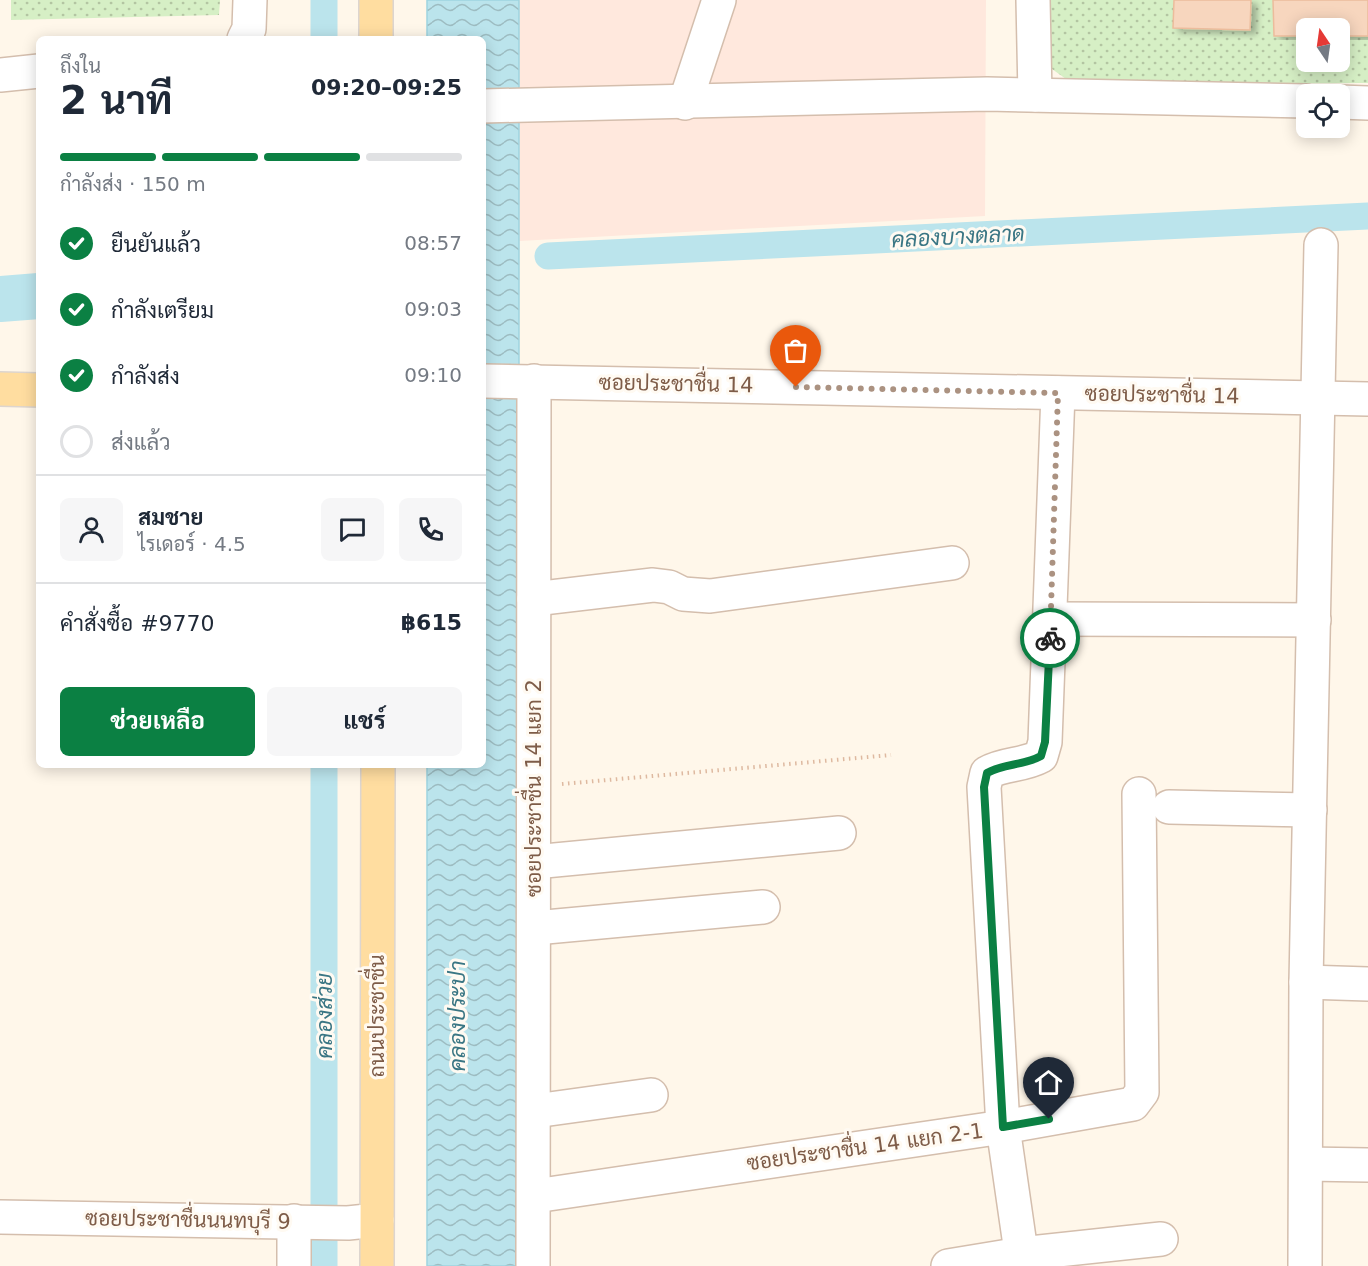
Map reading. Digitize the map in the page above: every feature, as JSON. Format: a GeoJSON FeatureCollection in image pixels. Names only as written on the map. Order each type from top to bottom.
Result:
{"type":"FeatureCollection","features":[{"type":"Feature","properties":{"kind":"main road"},"geometry":{"type":"LineString","coordinates":[[376,0],[376,36]]}},
{"type":"Feature","properties":{"kind":"main road"},"geometry":{"type":"LineString","coordinates":[[0,389],[36,390]]}},
{"type":"Feature","properties":{"kind":"main road","name":"ถนนประชาชื่น"},"geometry":{"type":"LineString","coordinates":[[377,1266],[362,1222],[378,768]]}},
{"type":"Feature","properties":{"kind":"street"},"geometry":{"type":"LineString","coordinates":[[246,36],[249,29],[250,0]]}},
{"type":"Feature","properties":{"kind":"street"},"geometry":{"type":"LineString","coordinates":[[686,103],[719,0]]}},
{"type":"Feature","properties":{"kind":"street"},"geometry":{"type":"LineString","coordinates":[[1032,0],[1035,94]]}},
{"type":"Feature","properties":{"kind":"street"},"geometry":{"type":"LineString","coordinates":[[0,75],[36,71]]}},
{"type":"Feature","properties":{"kind":"street"},"geometry":{"type":"LineString","coordinates":[[486,106],[1035,94],[1296,101]]}},
{"type":"Feature","properties":{"kind":"street"},"geometry":{"type":"LineString","coordinates":[[1350,102],[1368,103]]}},
{"type":"Feature","properties":{"kind":"street"},"geometry":{"type":"LineString","coordinates":[[1305,1266],[1306,982],[1322,245]]}},
{"type":"Feature","properties":{"kind":"street","name":"ซอยประชาชื่น 14"},"geometry":{"type":"LineString","coordinates":[[486,381],[1368,399]]}},
{"type":"Feature","properties":{"kind":"street","name":"ซอยประชาชื่น 14 แยก 2"},"geometry":{"type":"LineString","coordinates":[[529,381],[534,599],[535,1196],[533,1266]]}},
{"type":"Feature","properties":{"kind":"street"},"geometry":{"type":"LineString","coordinates":[[1022,1260],[1003,1127],[984,787],[987,773],[999,766],[1028,763],[1041,756],[1045,742],[1058,393]]}},
{"type":"Feature","properties":{"kind":"street"},"geometry":{"type":"LineString","coordinates":[[534,599],[653,585],[669,587],[683,594],[710,596],[952,563]]}},
{"type":"Feature","properties":{"kind":"street"},"geometry":{"type":"LineString","coordinates":[[1051,619],[1314,620]]}},
{"type":"Feature","properties":{"kind":"street","name":"ซอยประชาชื่น 14 แยก 2-1"},"geometry":{"type":"LineString","coordinates":[[535,1196],[1003,1127],[1133,1104],[1143,1092],[1139,794]]}},
{"type":"Feature","properties":{"kind":"street"},"geometry":{"type":"LineString","coordinates":[[1169,807],[1310,810]]}},
{"type":"Feature","properties":{"kind":"street"},"geometry":{"type":"LineString","coordinates":[[534,862],[839,833]]}},
{"type":"Feature","properties":{"kind":"street"},"geometry":{"type":"LineString","coordinates":[[535,928],[763,907]]}},
{"type":"Feature","properties":{"kind":"street"},"geometry":{"type":"LineString","coordinates":[[1306,982],[1368,984]]}},
{"type":"Feature","properties":{"kind":"street"},"geometry":{"type":"LineString","coordinates":[[535,1112],[651,1095]]}},
{"type":"Feature","properties":{"kind":"street"},"geometry":{"type":"LineString","coordinates":[[1306,1164],[1368,1166]]}},
{"type":"Feature","properties":{"kind":"street","name":"ซอยประชาชื่นนนทบุรี 9"},"geometry":{"type":"LineString","coordinates":[[0,1217],[362,1222]]}},
{"type":"Feature","properties":{"kind":"street"},"geometry":{"type":"LineString","coordinates":[[294,1266],[300,1222]]}},
{"type":"Feature","properties":{"kind":"street"},"geometry":{"type":"LineString","coordinates":[[948,1266],[1022,1260],[1161,1239]]}},
{"type":"Feature","properties":{"kind":"path"},"geometry":{"type":"LineString","coordinates":[[534,787],[891,755]]}},
{"type":"Feature","properties":{"kind":"shaded area"},"geometry":{"type":"Polygon","coordinates":[[[519,0],[986,0],[985,216],[519,241],[519,0]]]}},
{"type":"Feature","properties":{"kind":"green space"},"geometry":{"type":"Polygon","coordinates":[[[11,0],[220,0],[219,15],[11,20],[11,0]]]}},
{"type":"Feature","properties":{"kind":"green space"},"geometry":{"type":"Polygon","coordinates":[[[1045,0],[1273,0],[1274,36],[1296,36],[1296,72],[1350,72],[1350,36],[1368,36],[1368,83],[1073,84],[1052,69],[1045,32],[1045,0]]]}},
{"type":"Feature","properties":{"kind":"water","name":"คลองประปา"},"geometry":{"type":"Polygon","coordinates":[[[427,0],[519,0],[519,1266],[427,1266],[427,768],[486,768],[486,36],[427,36],[427,0]]]}},
{"type":"Feature","properties":{"kind":"building"},"geometry":{"type":"Polygon","coordinates":[[[1174,0],[1251,0],[1250,30],[1173,28],[1174,0]]]}},
{"type":"Feature","properties":{"kind":"building"},"geometry":{"type":"Polygon","coordinates":[[[1273,0],[1368,0],[1368,36],[1350,36],[1350,18],[1296,18],[1296,36],[1274,36],[1273,0]]]}},
{"type":"Feature","properties":{"kind":"waterway","name":"คลองส่วย"},"geometry":{"type":"LineString","coordinates":[[324,0],[324,36]]}},
{"type":"Feature","properties":{"kind":"waterway","name":"คลองบางตลาด"},"geometry":{"type":"LineString","coordinates":[[548,256],[1368,216]]}},
{"type":"Feature","properties":{"kind":"waterway","name":"คลองบางตลาด"},"geometry":{"type":"LineString","coordinates":[[0,299],[36,296]]}},
{"type":"Feature","properties":{"kind":"waterway","name":"คลองส่วย"},"geometry":{"type":"LineString","coordinates":[[324,768],[324,1266]]}},
{"type":"Feature","properties":{"kind":"way so far"},"geometry":{"type":"LineString","coordinates":[[796,387],[1058,393],[1050,638]]}},
{"type":"Feature","properties":{"kind":"route"},"geometry":{"type":"LineString","coordinates":[[1049,1119],[1003,1127],[984,787],[987,773],[999,766],[1028,763],[1041,756],[1045,742],[1050,638]]}}]}
